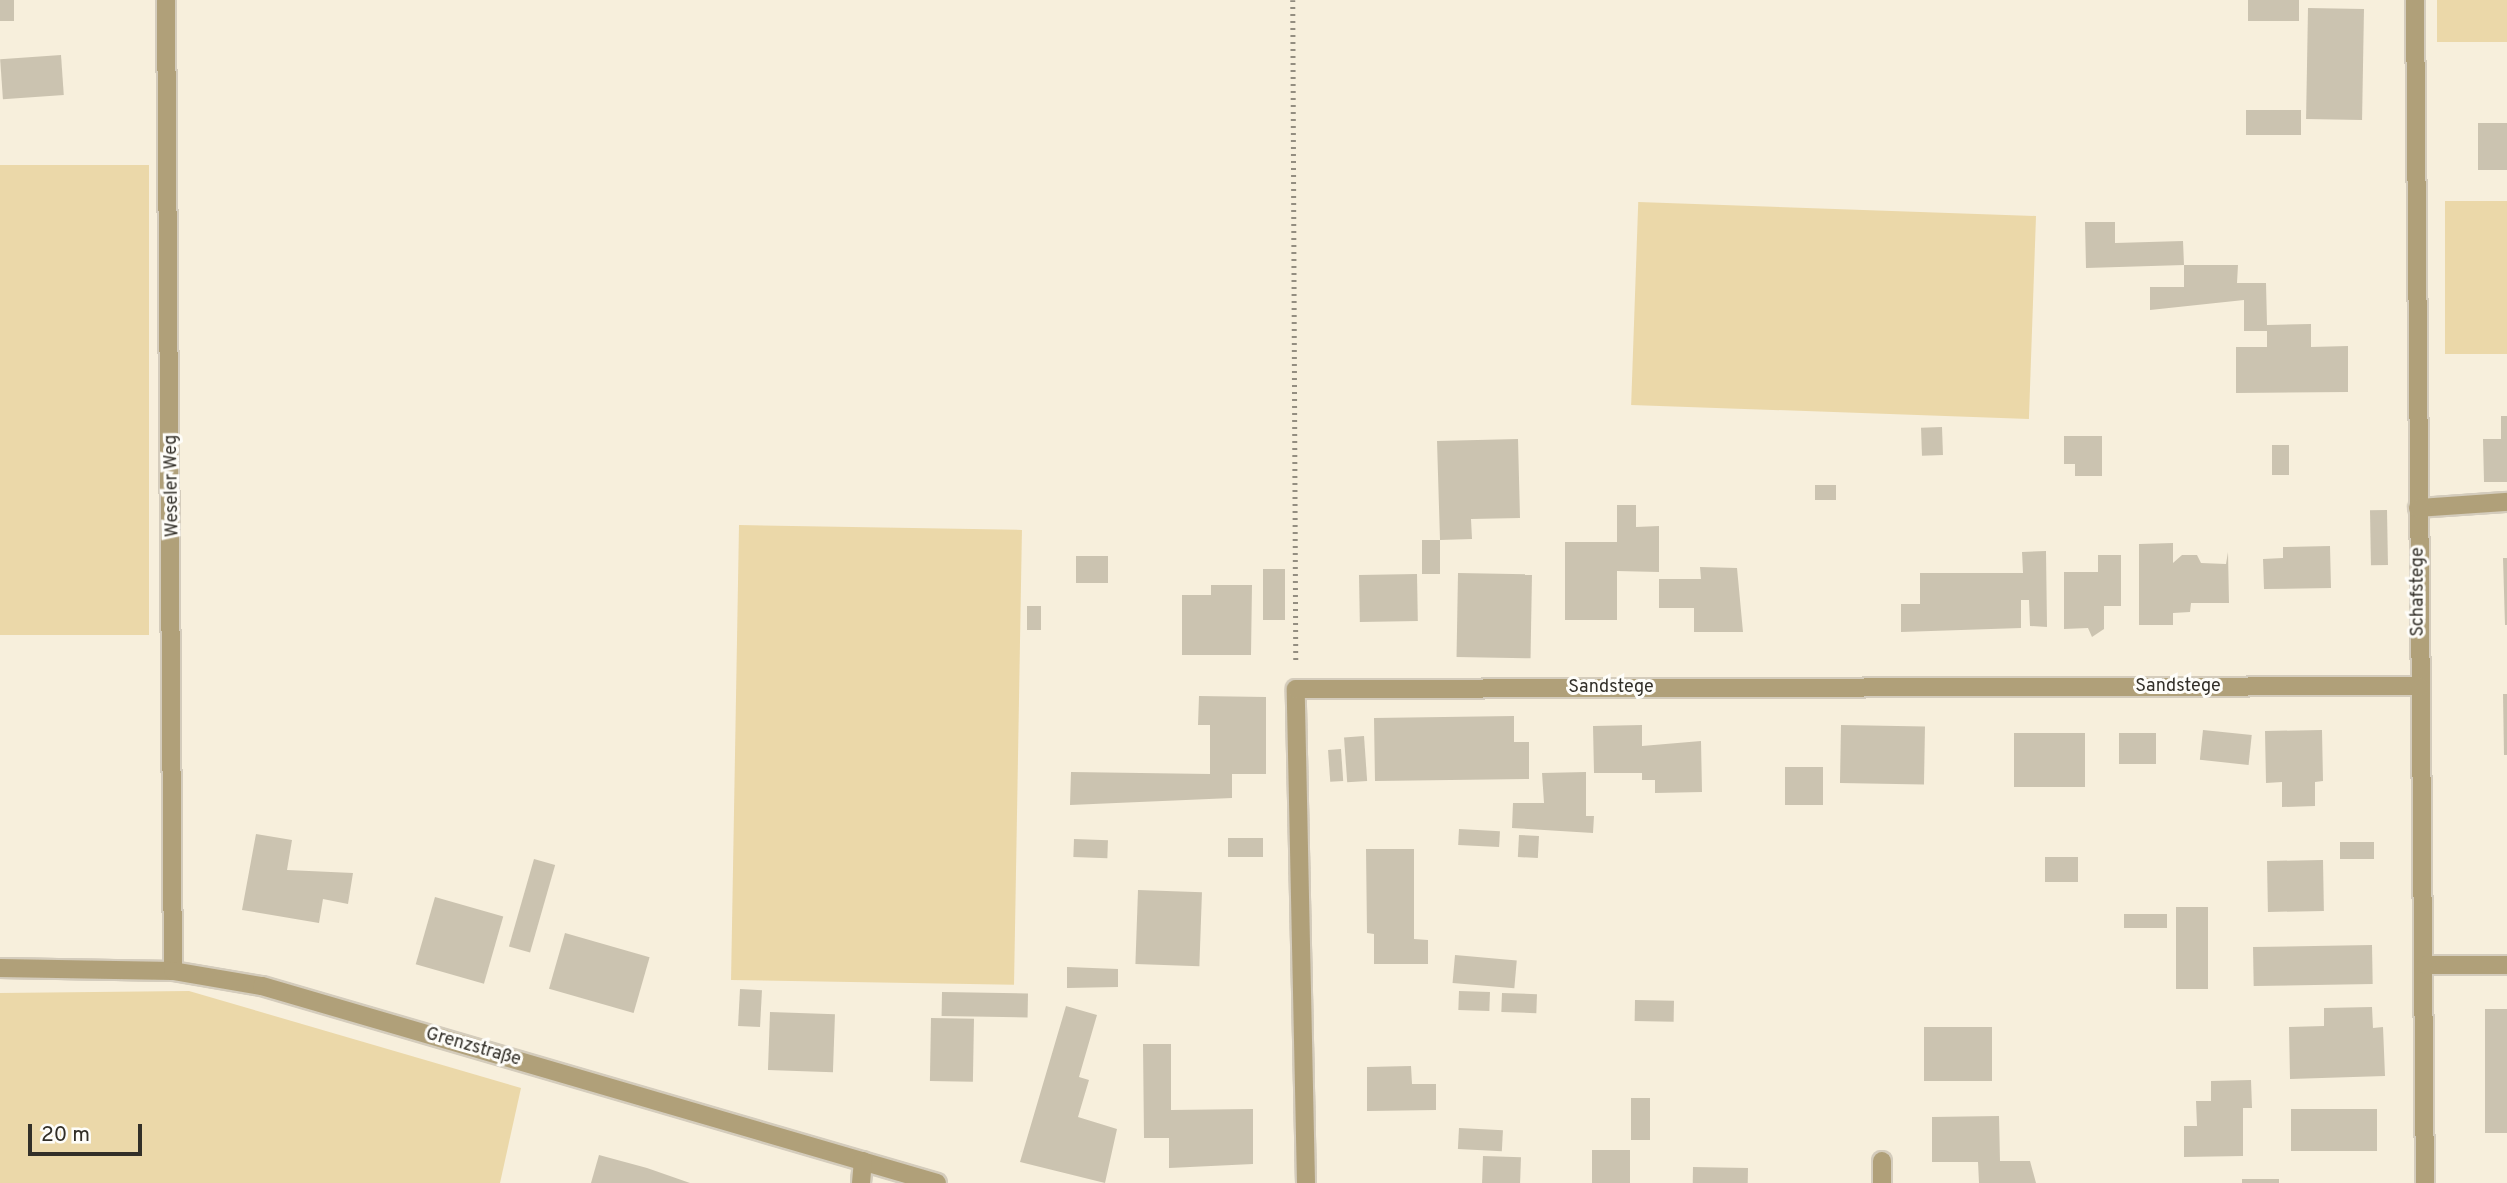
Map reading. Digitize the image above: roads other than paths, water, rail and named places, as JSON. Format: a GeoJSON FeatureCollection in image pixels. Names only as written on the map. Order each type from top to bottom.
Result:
{"type":"FeatureCollection","features":[{"type":"Feature","properties":{"kind":"street","name":"Weseler Weg"},"geometry":{"type":"LineString","coordinates":[[166,0],[173,971]]}},
{"type":"Feature","properties":{"kind":"street","name":"Schafstege"},"geometry":{"type":"LineString","coordinates":[[2415,0],[2419,686],[2426,965],[2425,1183]]}},
{"type":"Feature","properties":{"kind":"street"},"geometry":{"type":"LineString","coordinates":[[2418,508],[2507,502]]}},
{"type":"Feature","properties":{"kind":"street","name":"Sandstege"},"geometry":{"type":"LineString","coordinates":[[1306,1183],[1296,690],[2419,686]]}},
{"type":"Feature","properties":{"kind":"street"},"geometry":{"type":"LineString","coordinates":[[2426,965],[2507,965]]}},
{"type":"Feature","properties":{"kind":"street","name":"Grenzstraße"},"geometry":{"type":"LineString","coordinates":[[0,968],[173,971],[262,986],[937,1183]]}},
{"type":"Feature","properties":{"kind":"street"},"geometry":{"type":"LineString","coordinates":[[862,1183],[863,1161]]}},
{"type":"Feature","properties":{"kind":"street"},"geometry":{"type":"LineString","coordinates":[[1882,1161],[1882,1183]]}}]}
